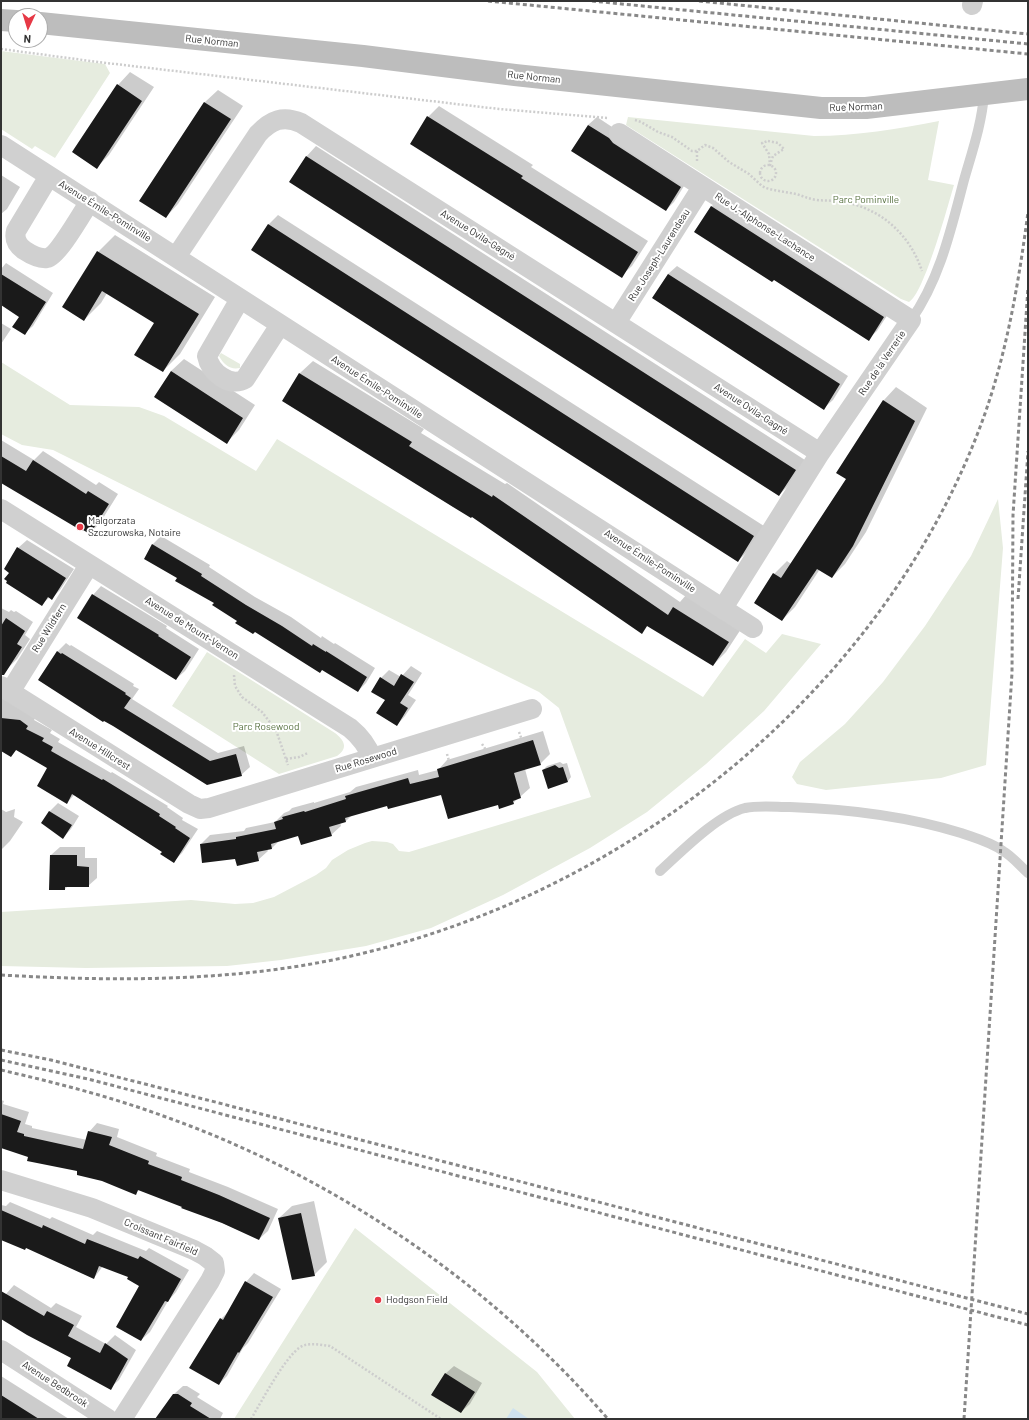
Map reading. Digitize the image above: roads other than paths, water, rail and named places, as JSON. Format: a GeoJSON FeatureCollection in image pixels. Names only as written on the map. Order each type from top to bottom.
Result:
{"type":"FeatureCollection","features":[{"type":"Feature","properties":{"kind":"street","name":"Rue Norman"},"geometry":{"type":"LineString","coordinates":[[48,25],[363,56],[515,75],[821,108],[866,108],[1028,89]]}},
{"type":"Feature","properties":{"kind":"street","name":"Avenue Ovila-Gagné"},"geometry":{"type":"LineString","coordinates":[[176,257],[258,134],[270,123],[283,119],[289,119],[301,123],[820,454]]}},
{"type":"Feature","properties":{"kind":"street","name":"Rue J.-Alphonse-Lachance"},"geometry":{"type":"LineString","coordinates":[[621,124],[702,187],[911,320]]}},
{"type":"Feature","properties":{"kind":"street","name":"Avenue Émile-Pominville"},"geometry":{"type":"LineString","coordinates":[[1,146],[753,628]]}},
{"type":"Feature","properties":{"kind":"street"},"geometry":{"type":"LineString","coordinates":[[49,176],[16,231],[16,242],[24,250],[36,257],[41,258],[52,256],[59,249],[90,202]]}},
{"type":"Feature","properties":{"kind":"street","name":"Rue Joseph-Laurendeau"},"geometry":{"type":"LineString","coordinates":[[616,323],[702,187]]}},
{"type":"Feature","properties":{"kind":"street"},"geometry":{"type":"LineString","coordinates":[[240,299],[207,356],[211,367],[221,376],[233,382],[238,382],[245,379],[280,325]]}},
{"type":"Feature","properties":{"kind":"street","name":"Rue de la Verrerie"},"geometry":{"type":"LineString","coordinates":[[723,608],[820,454],[911,320]]}},
{"type":"Feature","properties":{"kind":"street","name":"Avenue de Mount-Vernon"},"geometry":{"type":"LineString","coordinates":[[1,509],[350,728],[363,740],[368,747],[372,758]]}},
{"type":"Feature","properties":{"kind":"street","name":"Rue Wildfern"},"geometry":{"type":"LineString","coordinates":[[5,689],[89,565]]}},
{"type":"Feature","properties":{"kind":"street","name":"Avenue Hillcrest"},"geometry":{"type":"LineString","coordinates":[[5,689],[189,804],[200,809]]}},
{"type":"Feature","properties":{"kind":"street","name":"Rue Rosewood"},"geometry":{"type":"LineString","coordinates":[[200,809],[209,808],[532,709]]}},
{"type":"Feature","properties":{"kind":"street","name":"Croissant Fairfield"},"geometry":{"type":"LineString","coordinates":[[1,1180],[105,1213],[194,1250],[214,1263],[215,1267],[212,1276],[122,1419]]}},
{"type":"Feature","properties":{"kind":"street","name":"Avenue Bedbrook"},"geometry":{"type":"LineString","coordinates":[[1,1350],[108,1419]]}},
{"type":"Feature","properties":{"kind":"lane","name":"Rue de la Verrerie"},"geometry":{"type":"LineString","coordinates":[[911,320],[929,291],[946,247],[979,125],[984,94]]}},
{"type":"Feature","properties":{"kind":"lane"},"geometry":{"type":"LineString","coordinates":[[660,871],[715,824],[730,814],[745,808],[770,807],[853,810],[940,827],[975,838],[1002,850],[1028,873]]}},
{"type":"Feature","properties":{"kind":"water"},"geometry":{"type":"Polygon","coordinates":[[[513,1408],[529,1419],[506,1419],[513,1408]]]}},
{"type":"Feature","properties":{"kind":"railway"},"geometry":{"type":"LineString","coordinates":[[488,1],[1028,54]]}},
{"type":"Feature","properties":{"kind":"railway"},"geometry":{"type":"LineString","coordinates":[[592,1],[1028,44]]}},
{"type":"Feature","properties":{"kind":"railway"},"geometry":{"type":"LineString","coordinates":[[699,1],[1028,34]]}},
{"type":"Feature","properties":{"kind":"railway"},"geometry":{"type":"LineString","coordinates":[[1,975],[94,979],[188,977],[280,969],[372,951],[469,920],[563,879],[653,826],[736,764],[811,693],[877,614],[933,528],[977,435],[987,408],[1003,353],[1015,297],[1028,212]]}},
{"type":"Feature","properties":{"kind":"railway"},"geometry":{"type":"LineString","coordinates":[[964,1419],[1012,673],[1013,515],[1028,287]]}},
{"type":"Feature","properties":{"kind":"railway"},"geometry":{"type":"LineString","coordinates":[[1018,599],[1028,451]]}},
{"type":"Feature","properties":{"kind":"railway"},"geometry":{"type":"LineString","coordinates":[[1,1050],[51,1060],[219,1103],[1028,1314]]}},
{"type":"Feature","properties":{"kind":"railway"},"geometry":{"type":"LineString","coordinates":[[1,1060],[88,1079],[1028,1325]]}},
{"type":"Feature","properties":{"kind":"railway"},"geometry":{"type":"LineString","coordinates":[[1,1070],[84,1091],[166,1117],[229,1142],[290,1171],[349,1204],[406,1240],[461,1280],[513,1323],[562,1369],[608,1419]]}},
{"type":"Feature","properties":{"kind":"place","name":"Malgorzata Szczurowska, Notaire"},"geometry":{"type":"Point","coordinates":[80,527]}},
{"type":"Feature","properties":{"kind":"place","name":"Hodgson Field"},"geometry":{"type":"Point","coordinates":[378,1300]}},
{"type":"Feature","properties":{"kind":"park label","name":"Parc Pominville"},"geometry":{"type":"Point","coordinates":[866,200]}},
{"type":"Feature","properties":{"kind":"park label","name":"Parc Rosewood"},"geometry":{"type":"Point","coordinates":[266,727]}}]}
